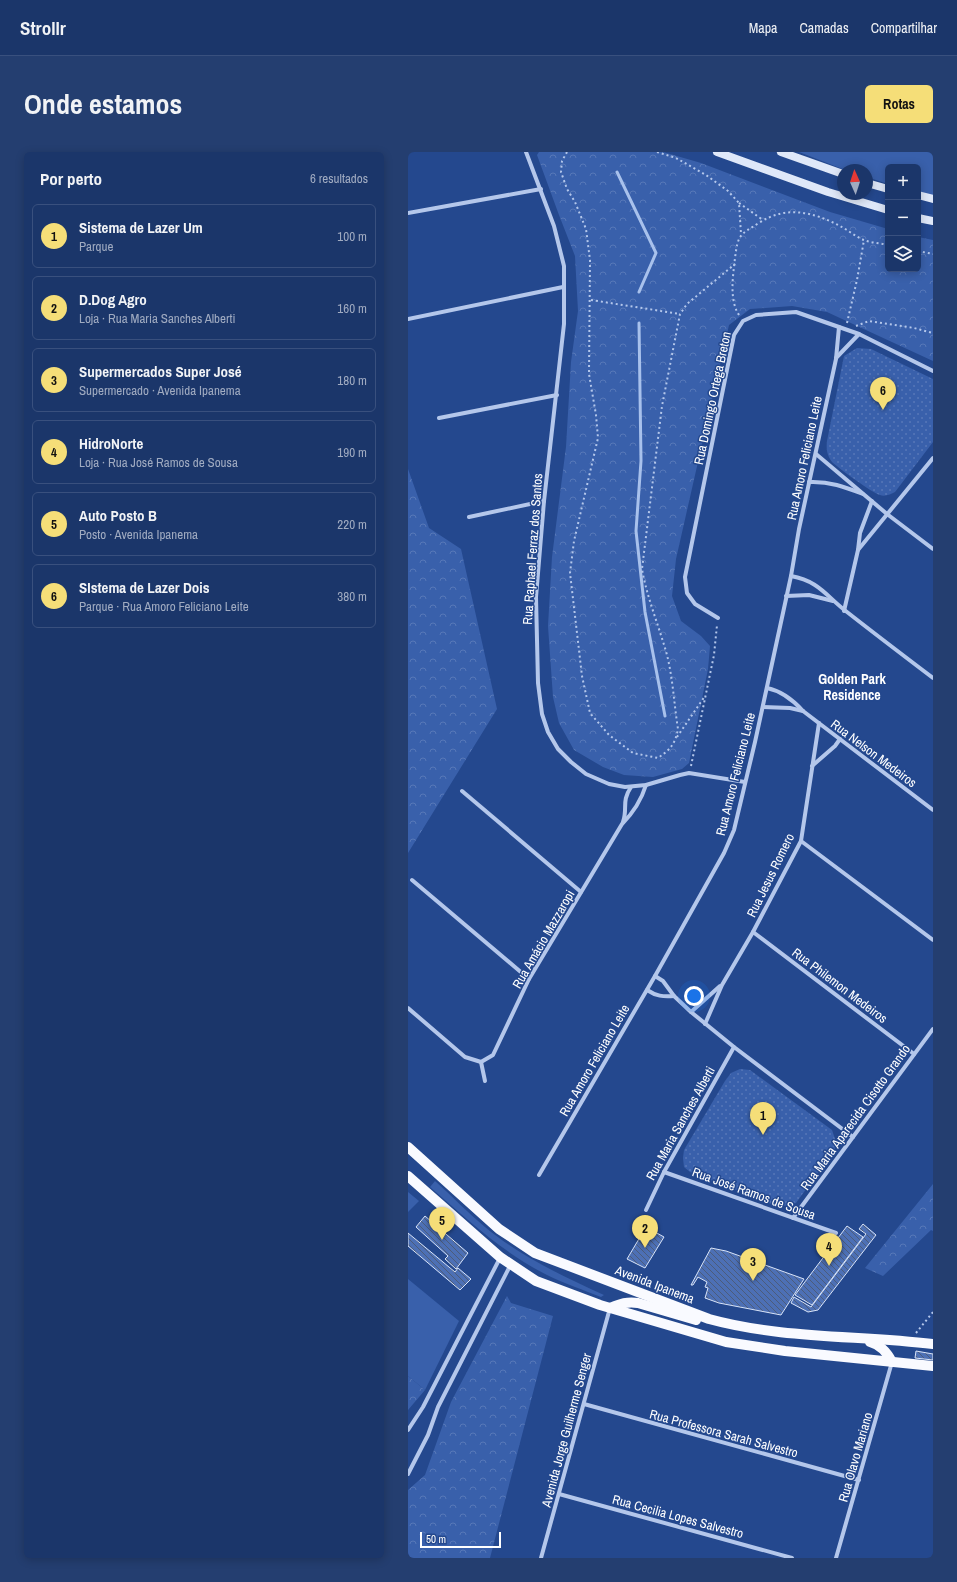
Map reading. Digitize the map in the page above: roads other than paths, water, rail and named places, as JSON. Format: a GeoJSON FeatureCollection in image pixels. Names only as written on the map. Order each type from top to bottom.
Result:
{"type":"FeatureCollection","features":[{"type":"Feature","properties":{"kind":"main road"},"geometry":{"type":"LineString","coordinates":[[717,152],[828,192],[885,209]]}},
{"type":"Feature","properties":{"kind":"main road"},"geometry":{"type":"LineString","coordinates":[[781,152],[837,172]]}},
{"type":"Feature","properties":{"kind":"main road"},"geometry":{"type":"LineString","coordinates":[[873,184],[885,188]]}},
{"type":"Feature","properties":{"kind":"main road"},"geometry":{"type":"LineString","coordinates":[[921,196],[933,199]]}},
{"type":"Feature","properties":{"kind":"main road"},"geometry":{"type":"LineString","coordinates":[[921,219],[933,221]]}},
{"type":"Feature","properties":{"kind":"main road","name":"Avenida Ipanema"},"geometry":{"type":"LineString","coordinates":[[408,1147],[499,1229],[535,1253],[709,1319],[730,1325],[782,1333],[933,1344]]}},
{"type":"Feature","properties":{"kind":"main road"},"geometry":{"type":"LineString","coordinates":[[408,1176],[500,1257],[536,1281],[610,1308],[726,1342],[785,1351],[933,1366]]}},
{"type":"Feature","properties":{"kind":"main road"},"geometry":{"type":"LineString","coordinates":[[610,1308],[629,1302],[638,1303],[694,1320],[709,1319]]}},
{"type":"Feature","properties":{"kind":"main road"},"geometry":{"type":"LineString","coordinates":[[854,1338],[873,1343],[881,1347],[887,1352],[892,1362]]}},
{"type":"Feature","properties":{"kind":"street","name":"Rua Raphael Ferraz dos Santos"},"geometry":{"type":"LineString","coordinates":[[526,152],[554,226],[564,266],[564,324],[544,501],[536,597],[538,683],[542,714],[548,732],[563,753],[586,774],[609,784],[625,787],[646,785],[690,773],[745,782]]}},
{"type":"Feature","properties":{"kind":"street"},"geometry":{"type":"LineString","coordinates":[[408,214],[541,189]]}},
{"type":"Feature","properties":{"kind":"street"},"geometry":{"type":"LineString","coordinates":[[408,319],[563,287]]}},
{"type":"Feature","properties":{"kind":"street","name":"Rua Domingo Ortega Breton"},"geometry":{"type":"LineString","coordinates":[[718,618],[695,604],[687,593],[685,577],[734,335],[743,321],[756,315],[796,312],[858,334],[933,371]]}},
{"type":"Feature","properties":{"kind":"street","name":"Rua Amoro Feliciano Leite"},"geometry":{"type":"LineString","coordinates":[[539,1175],[655,976],[724,853],[734,830],[763,707],[791,576],[836,358],[839,327]]}},
{"type":"Feature","properties":{"kind":"street"},"geometry":{"type":"LineString","coordinates":[[836,358],[858,334]]}},
{"type":"Feature","properties":{"kind":"street"},"geometry":{"type":"LineString","coordinates":[[439,418],[557,395]]}},
{"type":"Feature","properties":{"kind":"street"},"geometry":{"type":"LineString","coordinates":[[816,454],[887,514],[933,549]]}},
{"type":"Feature","properties":{"kind":"street"},"geometry":{"type":"LineString","coordinates":[[858,550],[933,458]]}},
{"type":"Feature","properties":{"kind":"street"},"geometry":{"type":"LineString","coordinates":[[810,482],[824,481],[840,485],[867,496]]}},
{"type":"Feature","properties":{"kind":"street"},"geometry":{"type":"LineString","coordinates":[[469,517],[544,501]]}},
{"type":"Feature","properties":{"kind":"street"},"geometry":{"type":"LineString","coordinates":[[844,611],[858,550],[860,532],[872,501]]}},
{"type":"Feature","properties":{"kind":"street"},"geometry":{"type":"LineString","coordinates":[[791,576],[805,578],[817,586],[844,611],[933,678]]}},
{"type":"Feature","properties":{"kind":"street"},"geometry":{"type":"LineString","coordinates":[[786,596],[809,595],[833,601]]}},
{"type":"Feature","properties":{"kind":"street","name":"Rua Nelson Medeiros"},"geometry":{"type":"LineString","coordinates":[[767,688],[784,694],[794,701],[803,711],[933,810]]}},
{"type":"Feature","properties":{"kind":"street","name":"Rua Nelson Medeiros"},"geometry":{"type":"LineString","coordinates":[[763,707],[790,708],[803,711]]}},
{"type":"Feature","properties":{"kind":"street","name":"Rua Jesus Romero"},"geometry":{"type":"LineString","coordinates":[[705,1024],[722,985],[753,932],[801,841],[819,723]]}},
{"type":"Feature","properties":{"kind":"street"},"geometry":{"type":"LineString","coordinates":[[812,766],[835,746],[840,739]]}},
{"type":"Feature","properties":{"kind":"street"},"geometry":{"type":"LineString","coordinates":[[609,784],[620,789],[625,796],[631,787]]}},
{"type":"Feature","properties":{"kind":"street","name":"Rua Amácio Mazzaropi"},"geometry":{"type":"LineString","coordinates":[[622,824],[632,814],[643,794],[646,785]]}},
{"type":"Feature","properties":{"kind":"street"},"geometry":{"type":"LineString","coordinates":[[462,791],[581,892]]}},
{"type":"Feature","properties":{"kind":"street","name":"Rua Amácio Mazzaropi"},"geometry":{"type":"LineString","coordinates":[[481,1062],[493,1055],[529,979],[622,824],[624,819],[625,796]]}},
{"type":"Feature","properties":{"kind":"street"},"geometry":{"type":"LineString","coordinates":[[801,841],[933,940]]}},
{"type":"Feature","properties":{"kind":"street"},"geometry":{"type":"LineString","coordinates":[[412,880],[529,979]]}},
{"type":"Feature","properties":{"kind":"street","name":"Rua Philemon Medeiros"},"geometry":{"type":"LineString","coordinates":[[753,932],[914,1054]]}},
{"type":"Feature","properties":{"kind":"street"},"geometry":{"type":"LineString","coordinates":[[655,976],[663,981],[674,996],[705,1024],[853,1138]]}},
{"type":"Feature","properties":{"kind":"street","name":"Rua Jesus Romero"},"geometry":{"type":"LineString","coordinates":[[691,1012],[722,985]]}},
{"type":"Feature","properties":{"kind":"street"},"geometry":{"type":"LineString","coordinates":[[647,990],[654,995],[662,997],[674,996]]}},
{"type":"Feature","properties":{"kind":"street"},"geometry":{"type":"LineString","coordinates":[[408,1008],[465,1057],[481,1062],[485,1081]]}},
{"type":"Feature","properties":{"kind":"street","name":"Rua Maria Aparecida Cisotto Grando"},"geometry":{"type":"LineString","coordinates":[[793,1218],[933,1029]]}},
{"type":"Feature","properties":{"kind":"street","name":"Rua Maria Sanches Alberti"},"geometry":{"type":"LineString","coordinates":[[646,1210],[664,1172],[734,1047]]}},
{"type":"Feature","properties":{"kind":"street","name":"Rua José Ramos de Sousa"},"geometry":{"type":"LineString","coordinates":[[664,1172],[836,1234]]}},
{"type":"Feature","properties":{"kind":"street"},"geometry":{"type":"LineString","coordinates":[[408,1430],[423,1407],[500,1257]]}},
{"type":"Feature","properties":{"kind":"street"},"geometry":{"type":"LineString","coordinates":[[408,1474],[428,1435],[438,1407],[511,1264]]}},
{"type":"Feature","properties":{"kind":"street","name":"Avenida Jorge Guilherme Senger"},"geometry":{"type":"LineString","coordinates":[[541,1558],[610,1308]]}},
{"type":"Feature","properties":{"kind":"street","name":"Rua Olavo Mariano"},"geometry":{"type":"LineString","coordinates":[[836,1558],[892,1362]]}},
{"type":"Feature","properties":{"kind":"street","name":"Rua Professora Sarah Salvestro"},"geometry":{"type":"LineString","coordinates":[[584,1404],[859,1480]]}},
{"type":"Feature","properties":{"kind":"street","name":"Rua Cecilia Lopes Salvestro"},"geometry":{"type":"LineString","coordinates":[[559,1494],[792,1558]]}},
{"type":"Feature","properties":{"kind":"waterway"},"geometry":{"type":"LineString","coordinates":[[617,172],[656,253],[639,292]]}},
{"type":"Feature","properties":{"kind":"waterway"},"geometry":{"type":"LineString","coordinates":[[639,323],[641,461],[636,531],[645,612],[665,716]]}},
{"type":"Feature","properties":{"kind":"place","name":"SIstema de Lazer Dois"},"geometry":{"type":"Point","coordinates":[883,410]}},
{"type":"Feature","properties":{"kind":"place","name":"Sistema de Lazer Um"},"geometry":{"type":"Point","coordinates":[763,1135]}},
{"type":"Feature","properties":{"kind":"place","name":"Auto Posto B"},"geometry":{"type":"Point","coordinates":[442,1240]}},
{"type":"Feature","properties":{"kind":"place","name":"D.Dog Agro"},"geometry":{"type":"Point","coordinates":[645,1248]}},
{"type":"Feature","properties":{"kind":"place","name":"HidroNorte"},"geometry":{"type":"Point","coordinates":[829,1266]}},
{"type":"Feature","properties":{"kind":"place","name":"Supermercados Super José"},"geometry":{"type":"Point","coordinates":[753,1281]}},
{"type":"Feature","properties":{"kind":"district","name":"Golden Park Residence"},"geometry":{"type":"Point","coordinates":[852,688]}}]}
